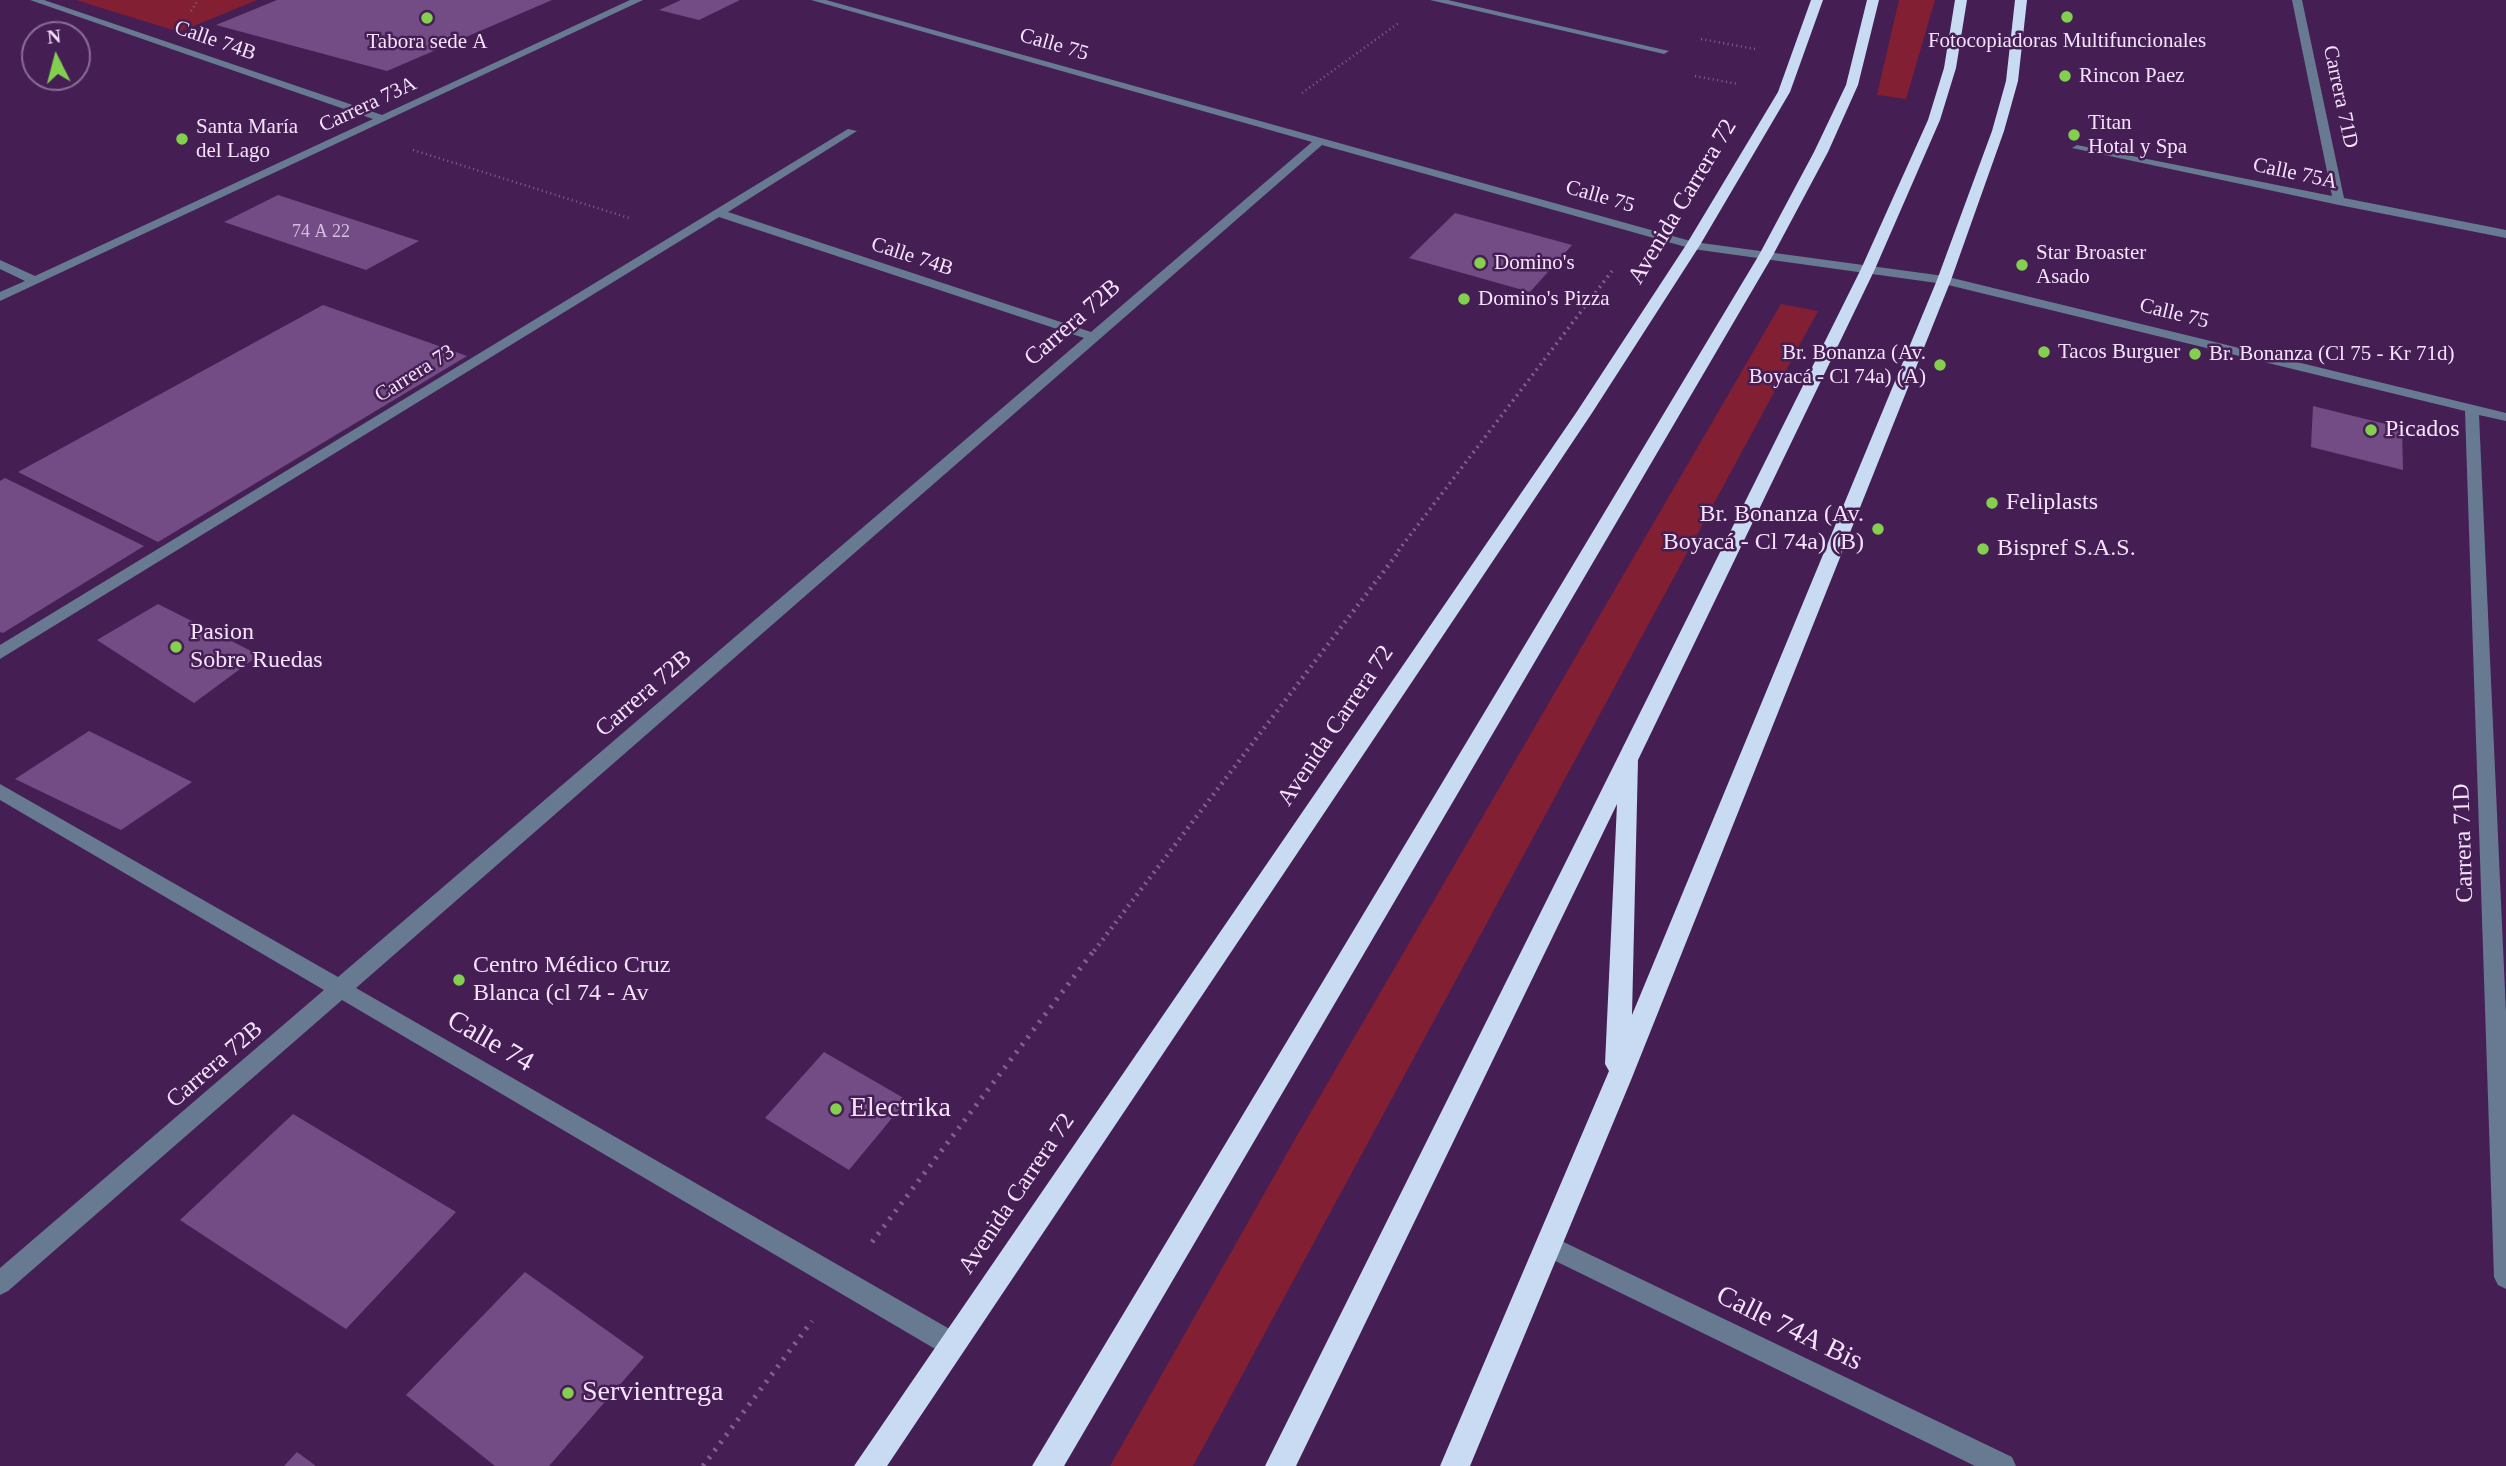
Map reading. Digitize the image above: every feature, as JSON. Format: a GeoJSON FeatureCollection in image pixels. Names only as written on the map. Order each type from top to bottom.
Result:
{"type":"FeatureCollection","features":[{"type":"Feature","properties":{"kind":"highway","name":"Avenida Carrera 72"},"geometry":{"type":"LineString","coordinates":[[869,1466],[1584,413],[1693,245],[1784,92],[1817,0]]}},
{"type":"Feature","properties":{"kind":"highway"},"geometry":{"type":"LineString","coordinates":[[1047,1466],[1766,255],[1821,152],[1852,85],[1873,0]]}},
{"type":"Feature","properties":{"kind":"highway"},"geometry":{"type":"LineString","coordinates":[[1280,1466],[1868,269],[1934,120],[1950,68],[1961,0]]}},
{"type":"Feature","properties":{"kind":"highway"},"geometry":{"type":"LineString","coordinates":[[1455,1466],[1618,1080],[1944,280],[1998,131],[2012,81],[2021,0]]}},
{"type":"Feature","properties":{"kind":"highway"},"geometry":{"type":"LineString","coordinates":[[1618,1080],[1629,755]]}},
{"type":"Feature","properties":{"kind":"street","name":"Calle 74B"},"geometry":{"type":"LineString","coordinates":[[35,0],[383,119]]}},
{"type":"Feature","properties":{"kind":"street","name":"Carrera 73A"},"geometry":{"type":"LineString","coordinates":[[0,297],[638,0]]}},
{"type":"Feature","properties":{"kind":"street","name":"Calle 75"},"geometry":{"type":"LineString","coordinates":[[816,0],[1693,245],[1944,280],[2506,416]]}},
{"type":"Feature","properties":{"kind":"street"},"geometry":{"type":"LineString","coordinates":[[1435,0],[1664,51]]}},
{"type":"Feature","properties":{"kind":"street"},"geometry":{"type":"LineString","coordinates":[[1489,12],[1499,0]]}},
{"type":"Feature","properties":{"kind":"street","name":"Carrera 71D"},"geometry":{"type":"LineString","coordinates":[[2297,0],[2339,202]]}},
{"type":"Feature","properties":{"kind":"street","name":"Carrera 73"},"geometry":{"type":"LineString","coordinates":[[0,653],[852,131]]}},
{"type":"Feature","properties":{"kind":"street","name":"Carrera 72B"},"geometry":{"type":"LineString","coordinates":[[0,1283],[1320,141]]}},
{"type":"Feature","properties":{"kind":"street","name":"Calle 75A"},"geometry":{"type":"LineString","coordinates":[[2077,148],[2506,234]]}},
{"type":"Feature","properties":{"kind":"street","name":"Calle 74B"},"geometry":{"type":"LineString","coordinates":[[718,214],[1094,337]]}},
{"type":"Feature","properties":{"kind":"street"},"geometry":{"type":"LineString","coordinates":[[0,264],[36,281]]}},
{"type":"Feature","properties":{"kind":"street","name":"Carrera 71D"},"geometry":{"type":"LineString","coordinates":[[2472,408],[2506,1276]]}},
{"type":"Feature","properties":{"kind":"street","name":"Calle 74"},"geometry":{"type":"LineString","coordinates":[[0,791],[951,1344]]}},
{"type":"Feature","properties":{"kind":"street","name":"Calle 74A Bis"},"geometry":{"type":"LineString","coordinates":[[1549,1246],[2003,1466]]}},
{"type":"Feature","properties":{"kind":"path"},"geometry":{"type":"LineString","coordinates":[[188,17],[198,0]]}},
{"type":"Feature","properties":{"kind":"path"},"geometry":{"type":"LineString","coordinates":[[1292,100],[1409,15]]}},
{"type":"Feature","properties":{"kind":"path"},"geometry":{"type":"LineString","coordinates":[[1784,92],[1652,68],[1675,35],[1798,57]]}},
{"type":"Feature","properties":{"kind":"path"},"geometry":{"type":"LineString","coordinates":[[356,131],[682,235]]}},
{"type":"Feature","properties":{"kind":"path"},"geometry":{"type":"LineString","coordinates":[[703,1466],[1612,271]]}},
{"type":"Feature","properties":{"kind":"shaded area"},"geometry":{"type":"Polygon","coordinates":[[[76,0],[257,0],[179,32],[76,0]]]}},
{"type":"Feature","properties":{"kind":"shaded area"},"geometry":{"type":"Polygon","coordinates":[[[1899,0],[1935,0],[1906,99],[1877,95],[1899,0]]]}},
{"type":"Feature","properties":{"kind":"shaded area"},"geometry":{"type":"Polygon","coordinates":[[[1781,304],[1818,311],[1193,1466],[1110,1466],[1298,1134],[1781,304]]]}},
{"type":"Feature","properties":{"kind":"building"},"geometry":{"type":"Polygon","coordinates":[[[277,0],[552,0],[387,71],[216,25],[277,0]]]}},
{"type":"Feature","properties":{"kind":"building"},"geometry":{"type":"Polygon","coordinates":[[[681,0],[740,0],[699,20],[659,10],[681,0]]]}},
{"type":"Feature","properties":{"kind":"building"},"geometry":{"type":"Polygon","coordinates":[[[278,195],[419,241],[366,270],[224,222],[278,195]]]}},
{"type":"Feature","properties":{"kind":"building"},"geometry":{"type":"Polygon","coordinates":[[[1455,213],[1572,245],[1530,292],[1409,258],[1455,213]]]}},
{"type":"Feature","properties":{"kind":"building"},"geometry":{"type":"Polygon","coordinates":[[[323,305],[467,356],[158,542],[18,472],[323,305]]]}},
{"type":"Feature","properties":{"kind":"building"},"geometry":{"type":"Polygon","coordinates":[[[2313,406],[2402,428],[2403,470],[2311,447],[2313,406]]]}},
{"type":"Feature","properties":{"kind":"building"},"geometry":{"type":"Polygon","coordinates":[[[5,478],[144,546],[3,633],[0,632],[0,481],[5,478]]]}},
{"type":"Feature","properties":{"kind":"building","name":"Pasion Sobre Ruedas"},"geometry":{"type":"Polygon","coordinates":[[[158,604],[259,655],[194,703],[97,640],[158,604]]]}},
{"type":"Feature","properties":{"kind":"building"},"geometry":{"type":"Polygon","coordinates":[[[89,731],[192,782],[121,830],[15,779],[89,731]]]}},
{"type":"Feature","properties":{"kind":"building","name":"Electrika"},"geometry":{"type":"Polygon","coordinates":[[[824,1052],[907,1100],[849,1170],[765,1118],[824,1052]]]}},
{"type":"Feature","properties":{"kind":"building"},"geometry":{"type":"Polygon","coordinates":[[[293,1114],[456,1212],[346,1329],[180,1220],[293,1114]]]}},
{"type":"Feature","properties":{"kind":"building"},"geometry":{"type":"Polygon","coordinates":[[[525,1272],[644,1357],[549,1466],[495,1466],[406,1395],[525,1272]]]}},
{"type":"Feature","properties":{"kind":"building"},"geometry":{"type":"Polygon","coordinates":[[[297,1452],[316,1466],[284,1466],[297,1452]]]}},
{"type":"Feature","properties":{"kind":"place","name":"Fotocopiadoras Multifuncionales"},"geometry":{"type":"Point","coordinates":[2067,17]}},
{"type":"Feature","properties":{"kind":"place","name":"Tabora sede A"},"geometry":{"type":"Point","coordinates":[427,18]}},
{"type":"Feature","properties":{"kind":"place","name":"Rincon Paez"},"geometry":{"type":"Point","coordinates":[2065,76]}},
{"type":"Feature","properties":{"kind":"place","name":"Titan Hotal y Spa"},"geometry":{"type":"Point","coordinates":[2074,135]}},
{"type":"Feature","properties":{"kind":"place","name":"Santa María del Lago"},"geometry":{"type":"Point","coordinates":[182,139]}},
{"type":"Feature","properties":{"kind":"place","name":"Domino's"},"geometry":{"type":"Point","coordinates":[1480,263]}},
{"type":"Feature","properties":{"kind":"place","name":"Star Broaster Asado"},"geometry":{"type":"Point","coordinates":[2022,265]}},
{"type":"Feature","properties":{"kind":"place","name":"Domino's Pizza"},"geometry":{"type":"Point","coordinates":[1464,299]}},
{"type":"Feature","properties":{"kind":"place","name":"Tacos Burguer"},"geometry":{"type":"Point","coordinates":[2044,352]}},
{"type":"Feature","properties":{"kind":"place","name":"Br. Bonanza (Cl 75 - Kr 71d)"},"geometry":{"type":"Point","coordinates":[2195,354]}},
{"type":"Feature","properties":{"kind":"place","name":"Br. Bonanza (Av. Boyacá - Cl 74a) (A)"},"geometry":{"type":"Point","coordinates":[1940,365]}},
{"type":"Feature","properties":{"kind":"place","name":"Picados"},"geometry":{"type":"Point","coordinates":[2371,430]}},
{"type":"Feature","properties":{"kind":"place","name":"Feliplasts"},"geometry":{"type":"Point","coordinates":[1992,503]}},
{"type":"Feature","properties":{"kind":"place","name":"Br. Bonanza (Av. Boyacá - Cl 74a) (B)"},"geometry":{"type":"Point","coordinates":[1878,529]}},
{"type":"Feature","properties":{"kind":"place","name":"Bispref S.A.S."},"geometry":{"type":"Point","coordinates":[1983,549]}},
{"type":"Feature","properties":{"kind":"place","name":"Pasion Sobre Ruedas"},"geometry":{"type":"Point","coordinates":[176,647]}},
{"type":"Feature","properties":{"kind":"place","name":"Centro Médico Cruz Blanca (cl 74 - Av"},"geometry":{"type":"Point","coordinates":[459,980]}},
{"type":"Feature","properties":{"kind":"place","name":"Electrika"},"geometry":{"type":"Point","coordinates":[836,1109]}},
{"type":"Feature","properties":{"kind":"place","name":"Servientrega"},"geometry":{"type":"Point","coordinates":[568,1393]}}]}
